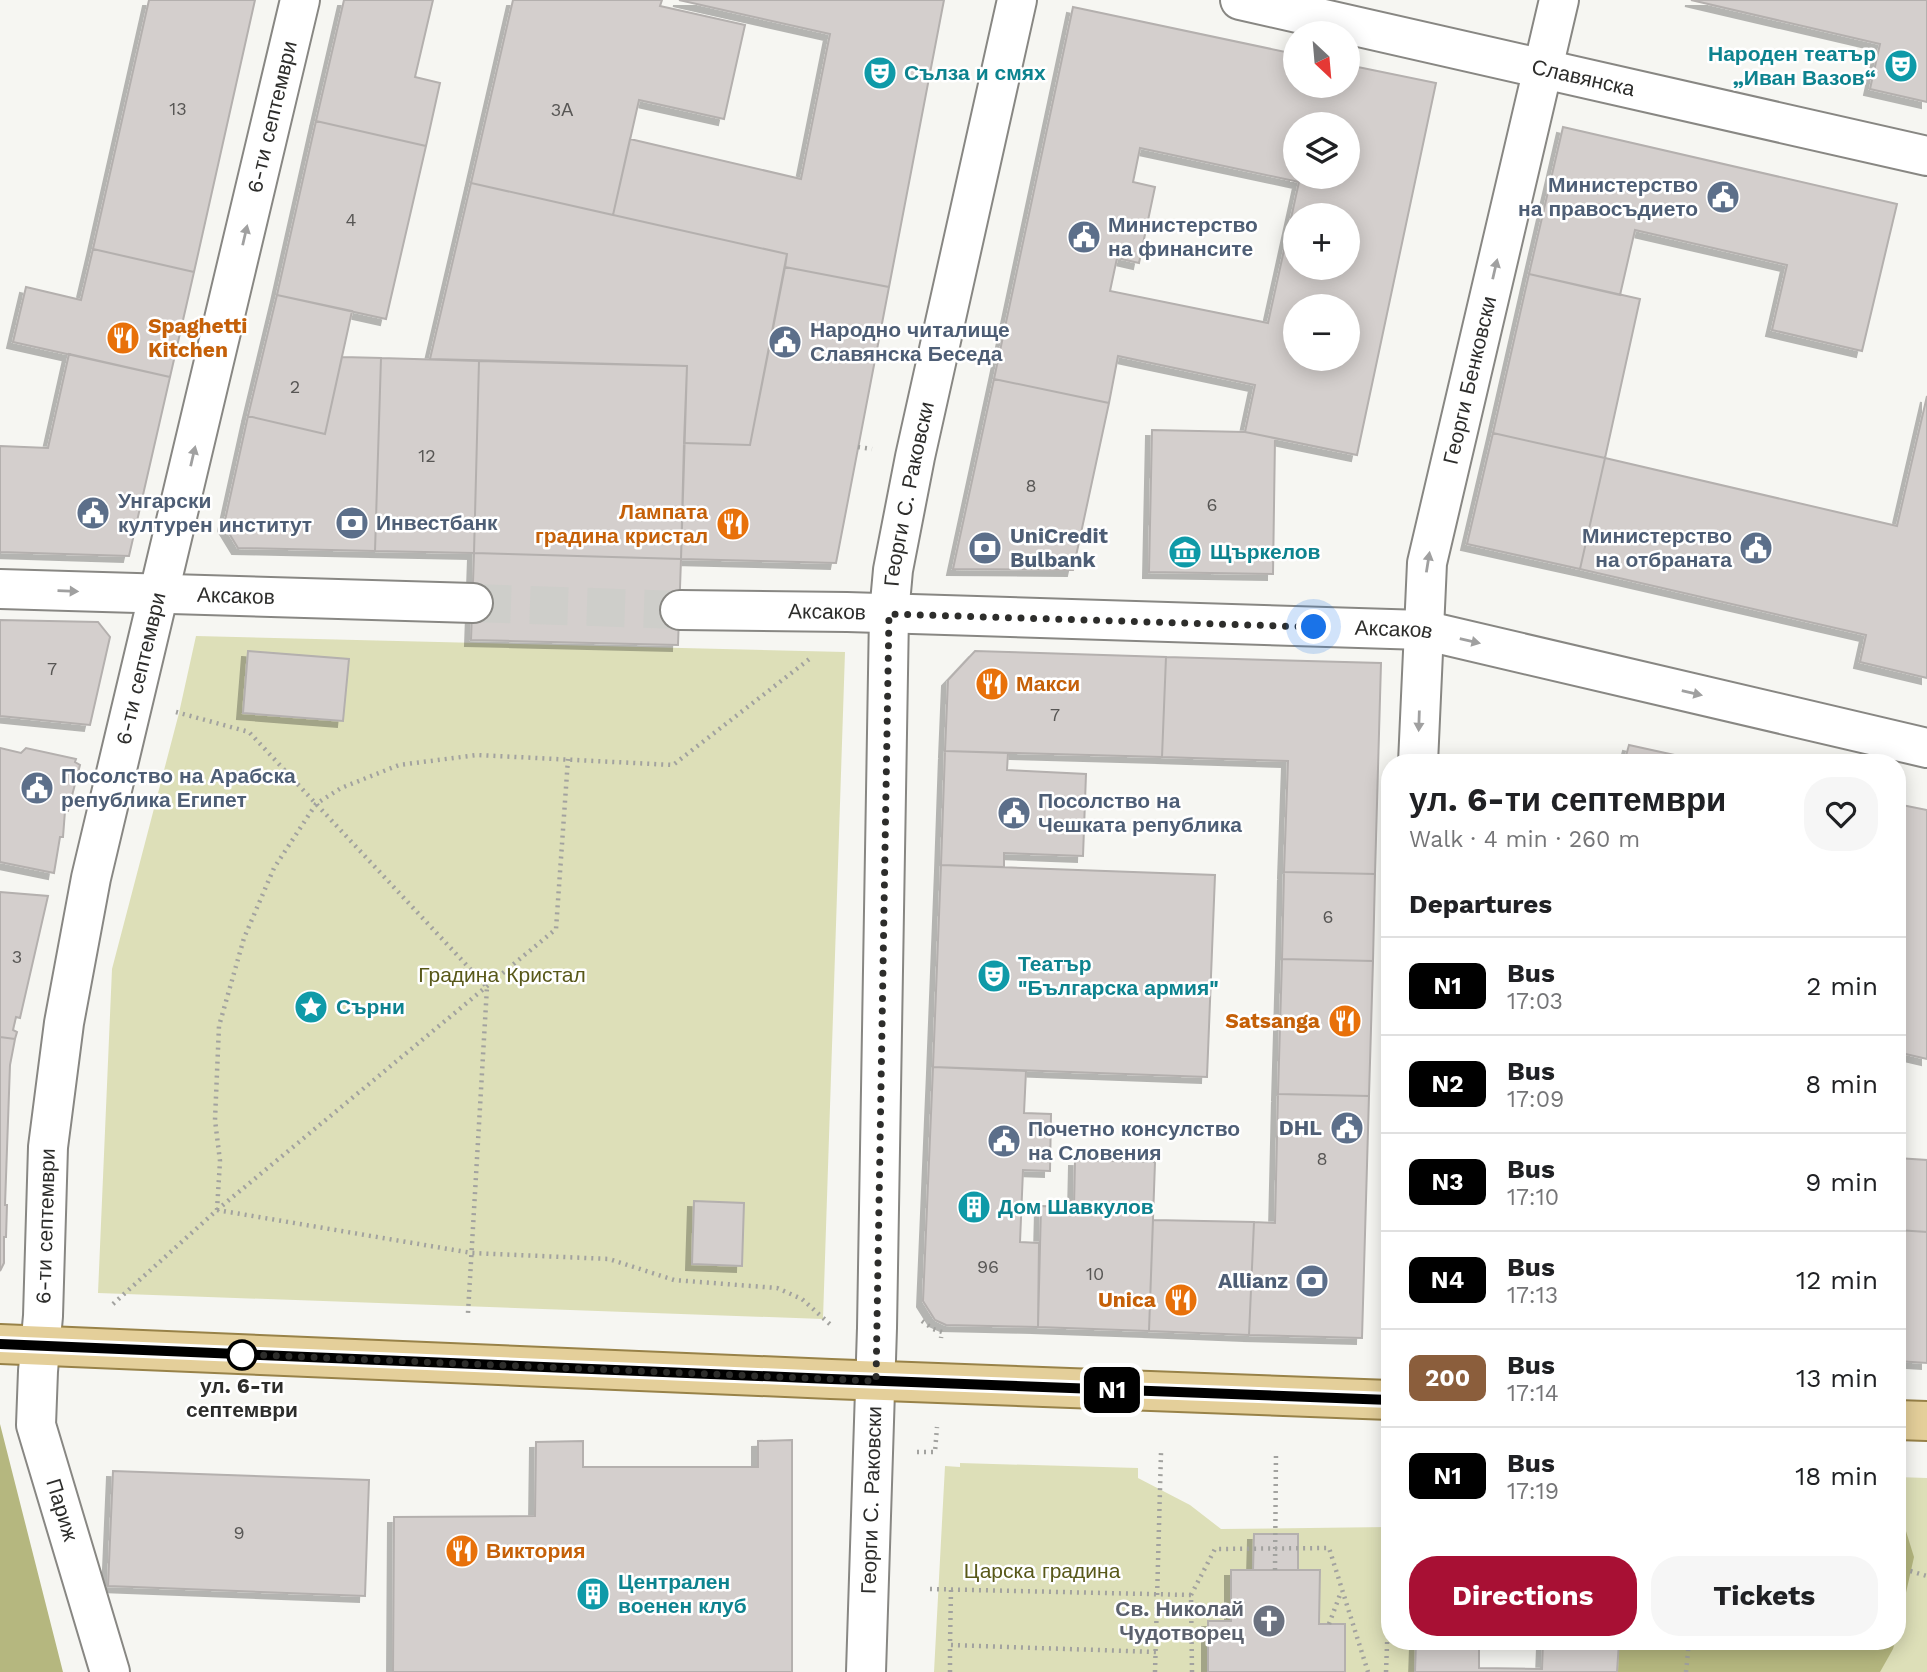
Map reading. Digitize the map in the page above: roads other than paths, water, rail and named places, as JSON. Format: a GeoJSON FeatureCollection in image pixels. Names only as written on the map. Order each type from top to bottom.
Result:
{"type":"FeatureCollection","features":[{"type":"Feature","properties":{"kind":"main road"},"geometry":{"type":"LineString","coordinates":[[0,1344],[1381,1400]]}},
{"type":"Feature","properties":{"kind":"main road"},"geometry":{"type":"LineString","coordinates":[[1906,1420],[1927,1421]]}},
{"type":"Feature","properties":{"kind":"street","name":"6-ти септември"},"geometry":{"type":"LineString","coordinates":[[40,1345],[48,1147],[64,1023],[92,878],[300,0]]}},
{"type":"Feature","properties":{"kind":"street","name":"Георги С. Раковски"},"geometry":{"type":"LineString","coordinates":[[866,1672],[876,1381],[889,614],[893,570],[915,457],[1017,0]]}},
{"type":"Feature","properties":{"kind":"street","name":"Славянска"},"geometry":{"type":"LineString","coordinates":[[1240,0],[1927,156]]}},
{"type":"Feature","properties":{"kind":"street","name":"Георги Бенковски"},"geometry":{"type":"LineString","coordinates":[[1418,754],[1427,563],[1559,0]]}},
{"type":"Feature","properties":{"kind":"street","name":"Аксаков"},"geometry":{"type":"LineString","coordinates":[[0,589],[472,603]]}},
{"type":"Feature","properties":{"kind":"street","name":"Аксаков"},"geometry":{"type":"LineString","coordinates":[[680,610],[1423,630],[1927,748]]}},
{"type":"Feature","properties":{"kind":"street","name":"Париж"},"geometry":{"type":"LineString","coordinates":[[40,1345],[36,1425],[110,1672]]}},
{"type":"Feature","properties":{"kind":"tunnel"},"geometry":{"type":"LineString","coordinates":[[473,603],[680,610]]}},
{"type":"Feature","properties":{"kind":"place","name":"Народен театър „Иван Вазов“"},"geometry":{"type":"Point","coordinates":[1901,66]}},
{"type":"Feature","properties":{"kind":"place","name":"Сълза и смях"},"geometry":{"type":"Point","coordinates":[880,73]}},
{"type":"Feature","properties":{"kind":"place","name":"Министерство на правосъдието"},"geometry":{"type":"Point","coordinates":[1723,197]}},
{"type":"Feature","properties":{"kind":"place","name":"Министерство на финансите"},"geometry":{"type":"Point","coordinates":[1084,237]}},
{"type":"Feature","properties":{"kind":"place","name":"Spaghetti Kitchen"},"geometry":{"type":"Point","coordinates":[123,338]}},
{"type":"Feature","properties":{"kind":"place","name":"Народно читалище Славянска Беседа"},"geometry":{"type":"Point","coordinates":[785,342]}},
{"type":"Feature","properties":{"kind":"place","name":"Унгарски културен институт"},"geometry":{"type":"Point","coordinates":[93,513]}},
{"type":"Feature","properties":{"kind":"place","name":"Инвестбанк"},"geometry":{"type":"Point","coordinates":[352,523]}},
{"type":"Feature","properties":{"kind":"place","name":"Лампата градина кристал"},"geometry":{"type":"Point","coordinates":[733,524]}},
{"type":"Feature","properties":{"kind":"place","name":"UniCredit Bulbank"},"geometry":{"type":"Point","coordinates":[985,548]}},
{"type":"Feature","properties":{"kind":"place","name":"Министерство на отбраната"},"geometry":{"type":"Point","coordinates":[1756,548]}},
{"type":"Feature","properties":{"kind":"place","name":"Щъркелов"},"geometry":{"type":"Point","coordinates":[1185,552]}},
{"type":"Feature","properties":{"kind":"place","name":"Макси"},"geometry":{"type":"Point","coordinates":[992,684]}},
{"type":"Feature","properties":{"kind":"place","name":"Посолство на Арабска република Египет"},"geometry":{"type":"Point","coordinates":[37,788]}},
{"type":"Feature","properties":{"kind":"place","name":"Посолство на Чешката република"},"geometry":{"type":"Point","coordinates":[1014,813]}},
{"type":"Feature","properties":{"kind":"place","name":"Театър \"Българска армия\""},"geometry":{"type":"Point","coordinates":[994,976]}},
{"type":"Feature","properties":{"kind":"place","name":"Сърни"},"geometry":{"type":"Point","coordinates":[311,1007]}},
{"type":"Feature","properties":{"kind":"place","name":"Satsanga"},"geometry":{"type":"Point","coordinates":[1345,1021]}},
{"type":"Feature","properties":{"kind":"place","name":"DHL"},"geometry":{"type":"Point","coordinates":[1347,1128]}},
{"type":"Feature","properties":{"kind":"place","name":"Почетно консулство на Словения"},"geometry":{"type":"Point","coordinates":[1004,1141]}},
{"type":"Feature","properties":{"kind":"place","name":"Дом Шавкулов"},"geometry":{"type":"Point","coordinates":[974,1207]}},
{"type":"Feature","properties":{"kind":"place","name":"Allianz"},"geometry":{"type":"Point","coordinates":[1312,1281]}},
{"type":"Feature","properties":{"kind":"place","name":"Unica"},"geometry":{"type":"Point","coordinates":[1181,1300]}},
{"type":"Feature","properties":{"kind":"place","name":"ул. 6-ти септември"},"geometry":{"type":"Point","coordinates":[242,1355]}},
{"type":"Feature","properties":{"kind":"place","name":"Виктория"},"geometry":{"type":"Point","coordinates":[462,1551]}},
{"type":"Feature","properties":{"kind":"place","name":"Централен военен клуб"},"geometry":{"type":"Point","coordinates":[593,1594]}},
{"type":"Feature","properties":{"kind":"place","name":"Св. Николай Чудотворец"},"geometry":{"type":"Point","coordinates":[1269,1621]}},
{"type":"Feature","properties":{"kind":"park label","name":"Градина Кристал"},"geometry":{"type":"Point","coordinates":[502,975]}},
{"type":"Feature","properties":{"kind":"park label","name":"Царска градина"},"geometry":{"type":"Point","coordinates":[1042,1571]}}]}
